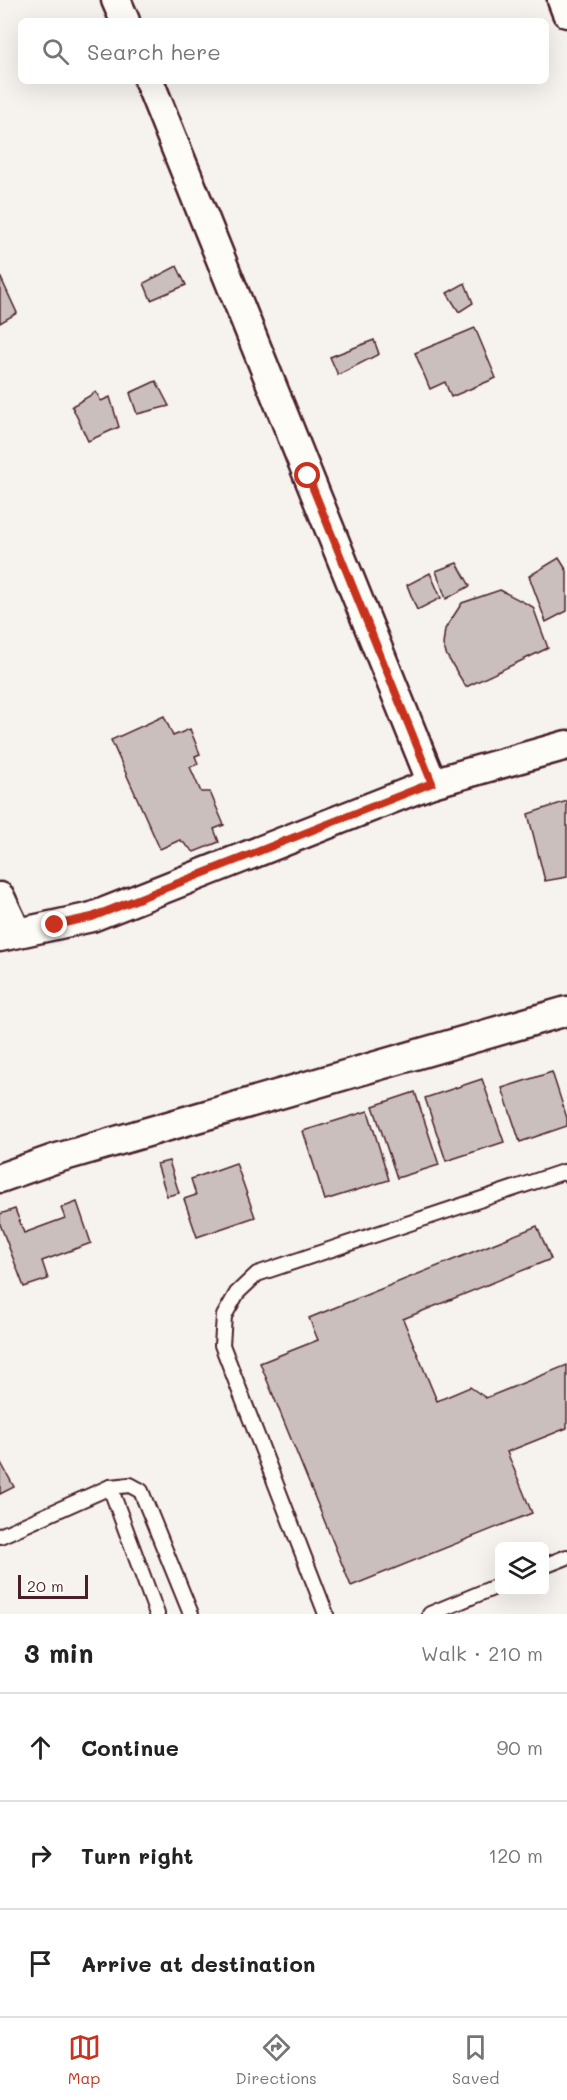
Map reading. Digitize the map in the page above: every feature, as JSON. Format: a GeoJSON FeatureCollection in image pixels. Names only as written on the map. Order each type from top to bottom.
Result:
{"type":"FeatureCollection","features":[{"type":"Feature","properties":{"kind":"street"},"geometry":{"type":"LineString","coordinates":[[116,0],[124,18]]}},
{"type":"Feature","properties":{"kind":"street"},"geometry":{"type":"LineString","coordinates":[[562,0],[567,13]]}},
{"type":"Feature","properties":{"kind":"street"},"geometry":{"type":"LineString","coordinates":[[150,84],[432,783]]}},
{"type":"Feature","properties":{"kind":"street"},"geometry":{"type":"LineString","coordinates":[[0,897],[8,935],[92,917],[432,783],[567,745]]}},
{"type":"Feature","properties":{"kind":"street"},"geometry":{"type":"LineString","coordinates":[[0,1178],[54,1159],[567,1011]]}},
{"type":"Feature","properties":{"kind":"lane"},"geometry":{"type":"LineString","coordinates":[[326,1614],[222,1345],[224,1317],[237,1293],[257,1274],[563,1172],[567,1174]]}},
{"type":"Feature","properties":{"kind":"lane"},"geometry":{"type":"LineString","coordinates":[[0,1536],[110,1487],[130,1485],[141,1491],[191,1614]]}},
{"type":"Feature","properties":{"kind":"lane"},"geometry":{"type":"LineString","coordinates":[[110,1487],[157,1614]]}},
{"type":"Feature","properties":{"kind":"lane"},"geometry":{"type":"LineString","coordinates":[[549,1564],[567,1557]]}},
{"type":"Feature","properties":{"kind":"lane"},"geometry":{"type":"LineString","coordinates":[[430,1614],[495,1587]]}},
{"type":"Feature","properties":{"kind":"building"},"geometry":{"type":"Polygon","coordinates":[[[177,266],[186,285],[151,300],[144,283],[177,266]]]}},
{"type":"Feature","properties":{"kind":"building"},"geometry":{"type":"Polygon","coordinates":[[[0,276],[17,313],[0,323],[0,276]]]}},
{"type":"Feature","properties":{"kind":"building"},"geometry":{"type":"Polygon","coordinates":[[[465,283],[473,303],[459,312],[447,293],[465,283]]]}},
{"type":"Feature","properties":{"kind":"building"},"geometry":{"type":"Polygon","coordinates":[[[475,328],[496,378],[451,397],[445,382],[430,389],[415,353],[475,328]]]}},
{"type":"Feature","properties":{"kind":"building"},"geometry":{"type":"Polygon","coordinates":[[[374,340],[379,354],[338,375],[330,357],[374,340]]]}},
{"type":"Feature","properties":{"kind":"building"},"geometry":{"type":"Polygon","coordinates":[[[156,381],[169,406],[137,414],[130,393],[156,381]]]}},
{"type":"Feature","properties":{"kind":"building"},"geometry":{"type":"Polygon","coordinates":[[[96,392],[101,401],[110,397],[119,427],[88,441],[72,406],[96,392]]]}},
{"type":"Feature","properties":{"kind":"building"},"geometry":{"type":"Polygon","coordinates":[[[559,558],[567,571],[567,611],[546,622],[529,576],[559,558]]]}},
{"type":"Feature","properties":{"kind":"building"},"geometry":{"type":"Polygon","coordinates":[[[457,563],[470,586],[446,599],[436,571],[457,563]]]}},
{"type":"Feature","properties":{"kind":"building"},"geometry":{"type":"Polygon","coordinates":[[[430,573],[441,598],[417,610],[407,585],[430,573]]]}},
{"type":"Feature","properties":{"kind":"building"},"geometry":{"type":"Polygon","coordinates":[[[500,590],[533,607],[548,648],[466,687],[443,645],[445,629],[462,603],[500,590]]]}},
{"type":"Feature","properties":{"kind":"building"},"geometry":{"type":"Polygon","coordinates":[[[164,716],[173,736],[190,729],[200,754],[195,756],[198,764],[190,767],[201,792],[210,792],[224,825],[214,829],[219,842],[194,852],[180,840],[160,849],[111,740],[164,716]]]}},
{"type":"Feature","properties":{"kind":"building"},"geometry":{"type":"Polygon","coordinates":[[[567,801],[567,877],[545,881],[528,814],[567,801]]]}},
{"type":"Feature","properties":{"kind":"building"},"geometry":{"type":"Polygon","coordinates":[[[552,1072],[567,1118],[567,1126],[520,1142],[502,1088],[552,1072]]]}},
{"type":"Feature","properties":{"kind":"building"},"geometry":{"type":"Polygon","coordinates":[[[482,1079],[504,1142],[446,1161],[425,1098],[482,1079]]]}},
{"type":"Feature","properties":{"kind":"building"},"geometry":{"type":"Polygon","coordinates":[[[415,1092],[439,1165],[397,1178],[373,1106],[415,1092]]]}},
{"type":"Feature","properties":{"kind":"building"},"geometry":{"type":"Polygon","coordinates":[[[368,1111],[389,1180],[325,1200],[303,1131],[368,1111]]]}},
{"type":"Feature","properties":{"kind":"building"},"geometry":{"type":"Polygon","coordinates":[[[169,1161],[179,1193],[167,1196],[157,1164],[169,1161]]]}},
{"type":"Feature","properties":{"kind":"building"},"geometry":{"type":"Polygon","coordinates":[[[236,1163],[255,1217],[197,1237],[184,1199],[196,1195],[191,1179],[236,1163]]]}},
{"type":"Feature","properties":{"kind":"building"},"geometry":{"type":"Polygon","coordinates":[[[77,1202],[91,1243],[42,1261],[48,1279],[24,1287],[0,1224],[0,1214],[15,1209],[24,1233],[65,1218],[61,1208],[77,1202]]]}},
{"type":"Feature","properties":{"kind":"building"},"geometry":{"type":"Polygon","coordinates":[[[537,1226],[551,1259],[403,1319],[437,1401],[470,1387],[486,1398],[567,1365],[567,1428],[507,1452],[532,1513],[351,1586],[260,1363],[318,1340],[309,1318],[537,1226]]]}},
{"type":"Feature","properties":{"kind":"building"},"geometry":{"type":"Polygon","coordinates":[[[0,1461],[14,1487],[0,1494],[0,1461]]]}},
{"type":"Feature","properties":{"kind":"route"},"geometry":{"type":"LineString","coordinates":[[55,925],[92,917],[432,783],[308,476]]}}]}
